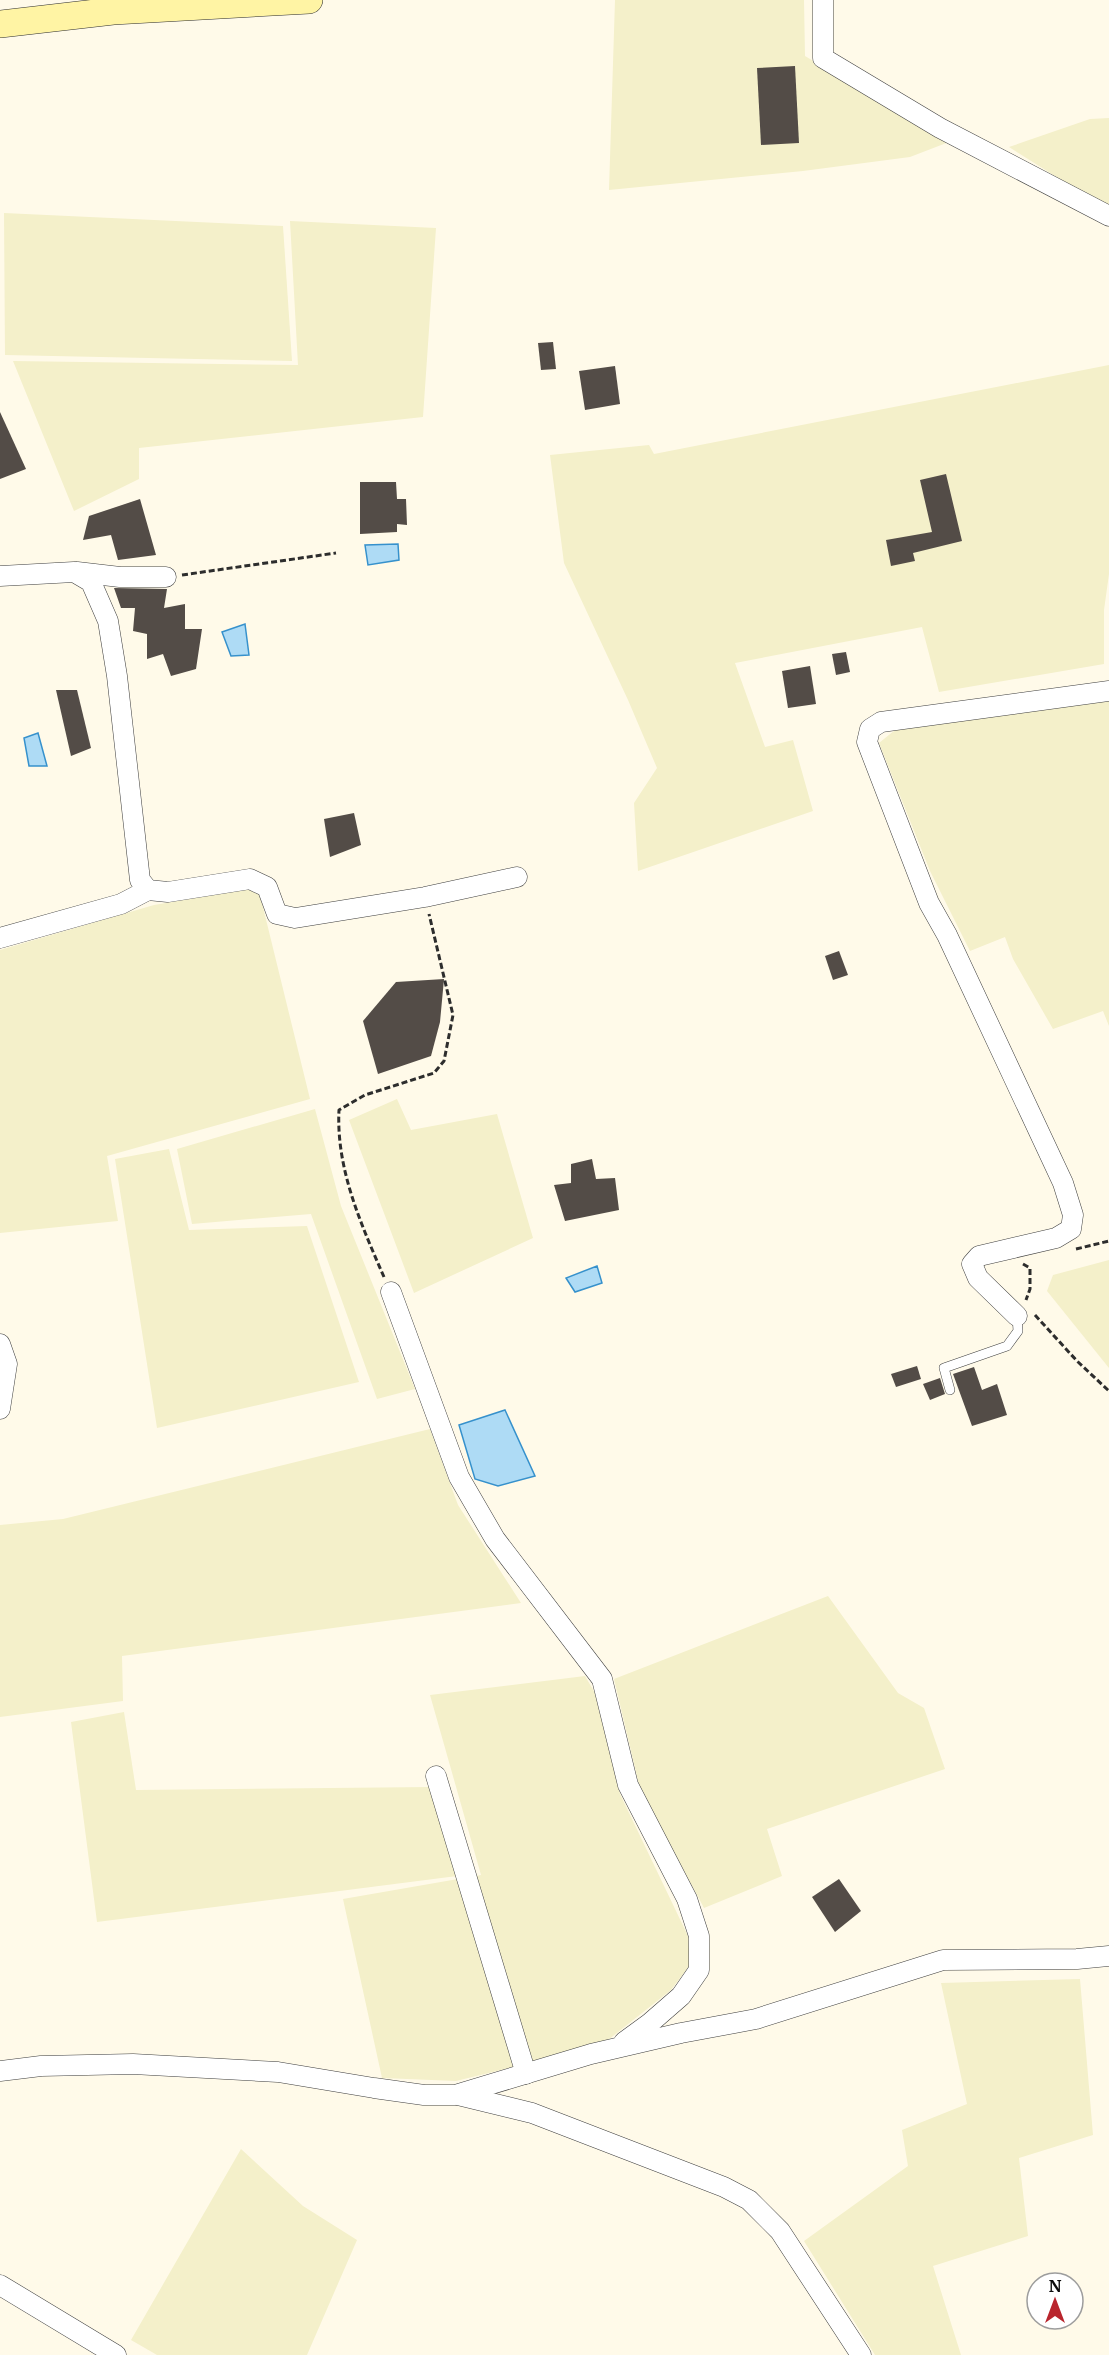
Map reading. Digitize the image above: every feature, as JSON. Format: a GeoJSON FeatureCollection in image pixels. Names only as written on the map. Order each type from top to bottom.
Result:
{"type":"FeatureCollection","features":[{"type":"Feature","properties":{"kind":"street"},"geometry":{"type":"LineString","coordinates":[[0,24],[113,11],[309,0]]}},
{"type":"Feature","properties":{"kind":"street"},"geometry":{"type":"LineString","coordinates":[[824,0],[823,58],[940,128],[1109,216]]}},
{"type":"Feature","properties":{"kind":"street"},"geometry":{"type":"LineString","coordinates":[[74,572],[91,582],[108,621],[117,676],[140,880],[148,890]]}},
{"type":"Feature","properties":{"kind":"street"},"geometry":{"type":"LineString","coordinates":[[0,576],[74,572],[120,577],[166,577]]}},
{"type":"Feature","properties":{"kind":"street"},"geometry":{"type":"LineString","coordinates":[[1025,1311],[978,1278],[972,1264],[979,1256],[1056,1238],[1071,1230],[1073,1215],[1058,1172],[947,935],[929,903],[867,742],[870,729],[881,722],[1109,691]]}},
{"type":"Feature","properties":{"kind":"street"},"geometry":{"type":"LineString","coordinates":[[0,938],[122,904],[148,890],[168,892],[250,879],[267,887],[277,914],[295,918],[425,897],[517,877]]}},
{"type":"Feature","properties":{"kind":"street"},"geometry":{"type":"LineString","coordinates":[[391,1292],[459,1477],[495,1539],[602,1679],[628,1785],[687,1899],[699,1936],[699,1970],[681,1996],[615,2049]]}},
{"type":"Feature","properties":{"kind":"street"},"geometry":{"type":"LineString","coordinates":[[0,1344],[7,1364],[0,1409]]}},
{"type":"Feature","properties":{"kind":"street"},"geometry":{"type":"LineString","coordinates":[[436,1776],[526,2074]]}},
{"type":"Feature","properties":{"kind":"street"},"geometry":{"type":"LineString","coordinates":[[455,2095],[615,2049],[681,2033],[756,2019],[943,1960],[1077,1959],[1109,1956]]}},
{"type":"Feature","properties":{"kind":"street"},"geometry":{"type":"LineString","coordinates":[[0,2070],[41,2066],[133,2064],[256,2070],[424,2095],[455,2095],[532,2113],[724,2187],[749,2200],[780,2231],[861,2355]]}},
{"type":"Feature","properties":{"kind":"street"},"geometry":{"type":"LineString","coordinates":[[0,2285],[116,2355]]}},
{"type":"Feature","properties":{"kind":"lane"},"geometry":{"type":"LineString","coordinates":[[950,1390],[944,1368],[1007,1346],[1018,1331],[1025,1311]]}},
{"type":"Feature","properties":{"kind":"path"},"geometry":{"type":"LineString","coordinates":[[166,577],[336,553]]}},
{"type":"Feature","properties":{"kind":"path"},"geometry":{"type":"LineString","coordinates":[[391,1292],[364,1230],[348,1185],[338,1135],[339,1110],[365,1095],[434,1073],[444,1061],[453,1015],[425,897]]}},
{"type":"Feature","properties":{"kind":"path"},"geometry":{"type":"LineString","coordinates":[[1021,1263],[1030,1268],[1030,1288],[1025,1311],[1109,1391]]}},
{"type":"Feature","properties":{"kind":"shaded area"},"geometry":{"type":"Polygon","coordinates":[[[615,0],[804,0],[805,56],[949,142],[910,157],[803,171],[609,190],[615,0]]]}},
{"type":"Feature","properties":{"kind":"shaded area"},"geometry":{"type":"Polygon","coordinates":[[[1109,118],[1109,210],[1009,147],[1090,119],[1109,118]]]}},
{"type":"Feature","properties":{"kind":"shaded area"},"geometry":{"type":"Polygon","coordinates":[[[4,213],[283,226],[292,361],[5,355],[4,213]]]}},
{"type":"Feature","properties":{"kind":"shaded area"},"geometry":{"type":"Polygon","coordinates":[[[290,221],[436,228],[423,417],[139,448],[139,479],[74,511],[13,361],[298,365],[290,221]]]}},
{"type":"Feature","properties":{"kind":"shaded area"},"geometry":{"type":"Polygon","coordinates":[[[1109,365],[1109,574],[1104,610],[1104,664],[939,692],[922,627],[735,663],[765,747],[793,740],[813,811],[638,871],[634,803],[657,768],[564,563],[550,455],[649,445],[654,454],[1109,365]]]}},
{"type":"Feature","properties":{"kind":"shaded area"},"geometry":{"type":"Polygon","coordinates":[[[1109,696],[1109,1026],[1103,1011],[1053,1029],[1013,959],[1005,937],[970,951],[930,871],[879,743],[900,726],[1109,696]]]}},
{"type":"Feature","properties":{"kind":"shaded area"},"geometry":{"type":"Polygon","coordinates":[[[249,889],[260,895],[310,1099],[107,1156],[118,1221],[0,1233],[0,950],[154,905],[249,889]]]}},
{"type":"Feature","properties":{"kind":"shaded area"},"geometry":{"type":"Polygon","coordinates":[[[397,1099],[411,1130],[497,1114],[533,1238],[414,1293],[349,1120],[397,1099]]]}},
{"type":"Feature","properties":{"kind":"shaded area"},"geometry":{"type":"Polygon","coordinates":[[[315,1109],[341,1206],[415,1389],[377,1399],[311,1214],[192,1224],[177,1149],[315,1109]]]}},
{"type":"Feature","properties":{"kind":"shaded area"},"geometry":{"type":"Polygon","coordinates":[[[169,1149],[189,1230],[307,1226],[359,1382],[157,1428],[115,1159],[169,1149]]]}},
{"type":"Feature","properties":{"kind":"shaded area"},"geometry":{"type":"Polygon","coordinates":[[[1109,1260],[1109,1368],[1047,1291],[1053,1275],[1109,1260]]]}},
{"type":"Feature","properties":{"kind":"shaded area"},"geometry":{"type":"Polygon","coordinates":[[[430,1429],[458,1505],[521,1603],[122,1656],[123,1701],[0,1717],[0,1525],[63,1519],[430,1429]]]}},
{"type":"Feature","properties":{"kind":"shaded area"},"geometry":{"type":"Polygon","coordinates":[[[828,1596],[898,1693],[924,1708],[945,1769],[767,1829],[782,1876],[704,1908],[640,1789],[614,1679],[828,1596]]]}},
{"type":"Feature","properties":{"kind":"shaded area"},"geometry":{"type":"Polygon","coordinates":[[[585,1676],[595,1693],[620,1794],[688,1936],[690,1965],[671,1990],[608,2040],[456,2081],[382,2078],[343,1899],[481,1875],[430,1695],[585,1676]]]}},
{"type":"Feature","properties":{"kind":"shaded area"},"geometry":{"type":"Polygon","coordinates":[[[124,1712],[136,1790],[430,1787],[457,1876],[97,1922],[71,1722],[124,1712]]]}},
{"type":"Feature","properties":{"kind":"shaded area"},"geometry":{"type":"Polygon","coordinates":[[[1080,1979],[1093,2135],[1019,2158],[1028,2236],[933,2266],[961,2355],[875,2355],[804,2241],[908,2166],[902,2130],[967,2104],[941,1983],[1080,1979]]]}},
{"type":"Feature","properties":{"kind":"shaded area"},"geometry":{"type":"Polygon","coordinates":[[[241,2149],[303,2206],[357,2240],[307,2355],[157,2355],[131,2340],[241,2149]]]}},
{"type":"Feature","properties":{"kind":"water"},"geometry":{"type":"Polygon","coordinates":[[[398,544],[399,560],[368,565],[365,545],[398,544]]]}},
{"type":"Feature","properties":{"kind":"water"},"geometry":{"type":"Polygon","coordinates":[[[245,624],[249,655],[231,656],[222,632],[245,624]]]}},
{"type":"Feature","properties":{"kind":"water"},"geometry":{"type":"Polygon","coordinates":[[[38,733],[47,766],[29,766],[24,738],[38,733]]]}},
{"type":"Feature","properties":{"kind":"water"},"geometry":{"type":"Polygon","coordinates":[[[597,1266],[602,1283],[575,1292],[566,1278],[597,1266]]]}},
{"type":"Feature","properties":{"kind":"water"},"geometry":{"type":"Polygon","coordinates":[[[505,1410],[535,1476],[498,1486],[475,1479],[459,1425],[505,1410]]]}},
{"type":"Feature","properties":{"kind":"building"},"geometry":{"type":"Polygon","coordinates":[[[795,66],[799,143],[761,145],[757,68],[795,66]]]}},
{"type":"Feature","properties":{"kind":"building"},"geometry":{"type":"Polygon","coordinates":[[[553,342],[556,369],[541,370],[538,343],[553,342]]]}},
{"type":"Feature","properties":{"kind":"building"},"geometry":{"type":"Polygon","coordinates":[[[615,366],[620,404],[585,410],[579,371],[615,366]]]}},
{"type":"Feature","properties":{"kind":"building"},"geometry":{"type":"Polygon","coordinates":[[[0,412],[26,469],[0,479],[0,412]]]}},
{"type":"Feature","properties":{"kind":"building"},"geometry":{"type":"Polygon","coordinates":[[[946,474],[962,541],[913,553],[915,561],[891,566],[886,540],[932,532],[920,480],[946,474]]]}},
{"type":"Feature","properties":{"kind":"building"},"geometry":{"type":"Polygon","coordinates":[[[360,482],[396,482],[397,499],[406,499],[407,525],[397,524],[397,532],[360,534],[360,482]]]}},
{"type":"Feature","properties":{"kind":"building"},"geometry":{"type":"Polygon","coordinates":[[[140,499],[156,555],[118,560],[111,535],[83,540],[89,516],[140,499]]]}},
{"type":"Feature","properties":{"kind":"building"},"geometry":{"type":"Polygon","coordinates":[[[114,588],[167,589],[164,608],[185,604],[185,629],[202,629],[196,669],[171,676],[163,654],[147,659],[147,634],[133,631],[135,608],[121,608],[114,588]]]}},
{"type":"Feature","properties":{"kind":"building"},"geometry":{"type":"Polygon","coordinates":[[[846,652],[850,672],[836,675],[832,654],[846,652]]]}},
{"type":"Feature","properties":{"kind":"building"},"geometry":{"type":"Polygon","coordinates":[[[810,666],[816,704],[788,708],[782,671],[810,666]]]}},
{"type":"Feature","properties":{"kind":"building"},"geometry":{"type":"Polygon","coordinates":[[[56,690],[77,690],[91,748],[71,756],[56,690]]]}},
{"type":"Feature","properties":{"kind":"building"},"geometry":{"type":"Polygon","coordinates":[[[354,813],[361,845],[330,857],[324,819],[354,813]]]}},
{"type":"Feature","properties":{"kind":"building"},"geometry":{"type":"Polygon","coordinates":[[[839,951],[848,975],[833,980],[825,956],[839,951]]]}},
{"type":"Feature","properties":{"kind":"building"},"geometry":{"type":"Polygon","coordinates":[[[444,979],[440,1022],[431,1056],[378,1074],[363,1021],[396,982],[444,979]]]}},
{"type":"Feature","properties":{"kind":"building"},"geometry":{"type":"Polygon","coordinates":[[[592,1159],[596,1179],[615,1178],[619,1210],[565,1221],[554,1185],[571,1183],[571,1164],[592,1159]]]}},
{"type":"Feature","properties":{"kind":"building"},"geometry":{"type":"Polygon","coordinates":[[[917,1366],[921,1379],[896,1387],[891,1374],[917,1366]]]}},
{"type":"Feature","properties":{"kind":"building"},"geometry":{"type":"Polygon","coordinates":[[[974,1367],[982,1390],[997,1384],[1007,1415],[972,1426],[953,1374],[974,1367]]]}},
{"type":"Feature","properties":{"kind":"building"},"geometry":{"type":"Polygon","coordinates":[[[940,1378],[945,1394],[930,1400],[923,1384],[940,1378]]]}},
{"type":"Feature","properties":{"kind":"building"},"geometry":{"type":"Polygon","coordinates":[[[839,1879],[861,1911],[835,1932],[812,1897],[839,1879]]]}}]}
